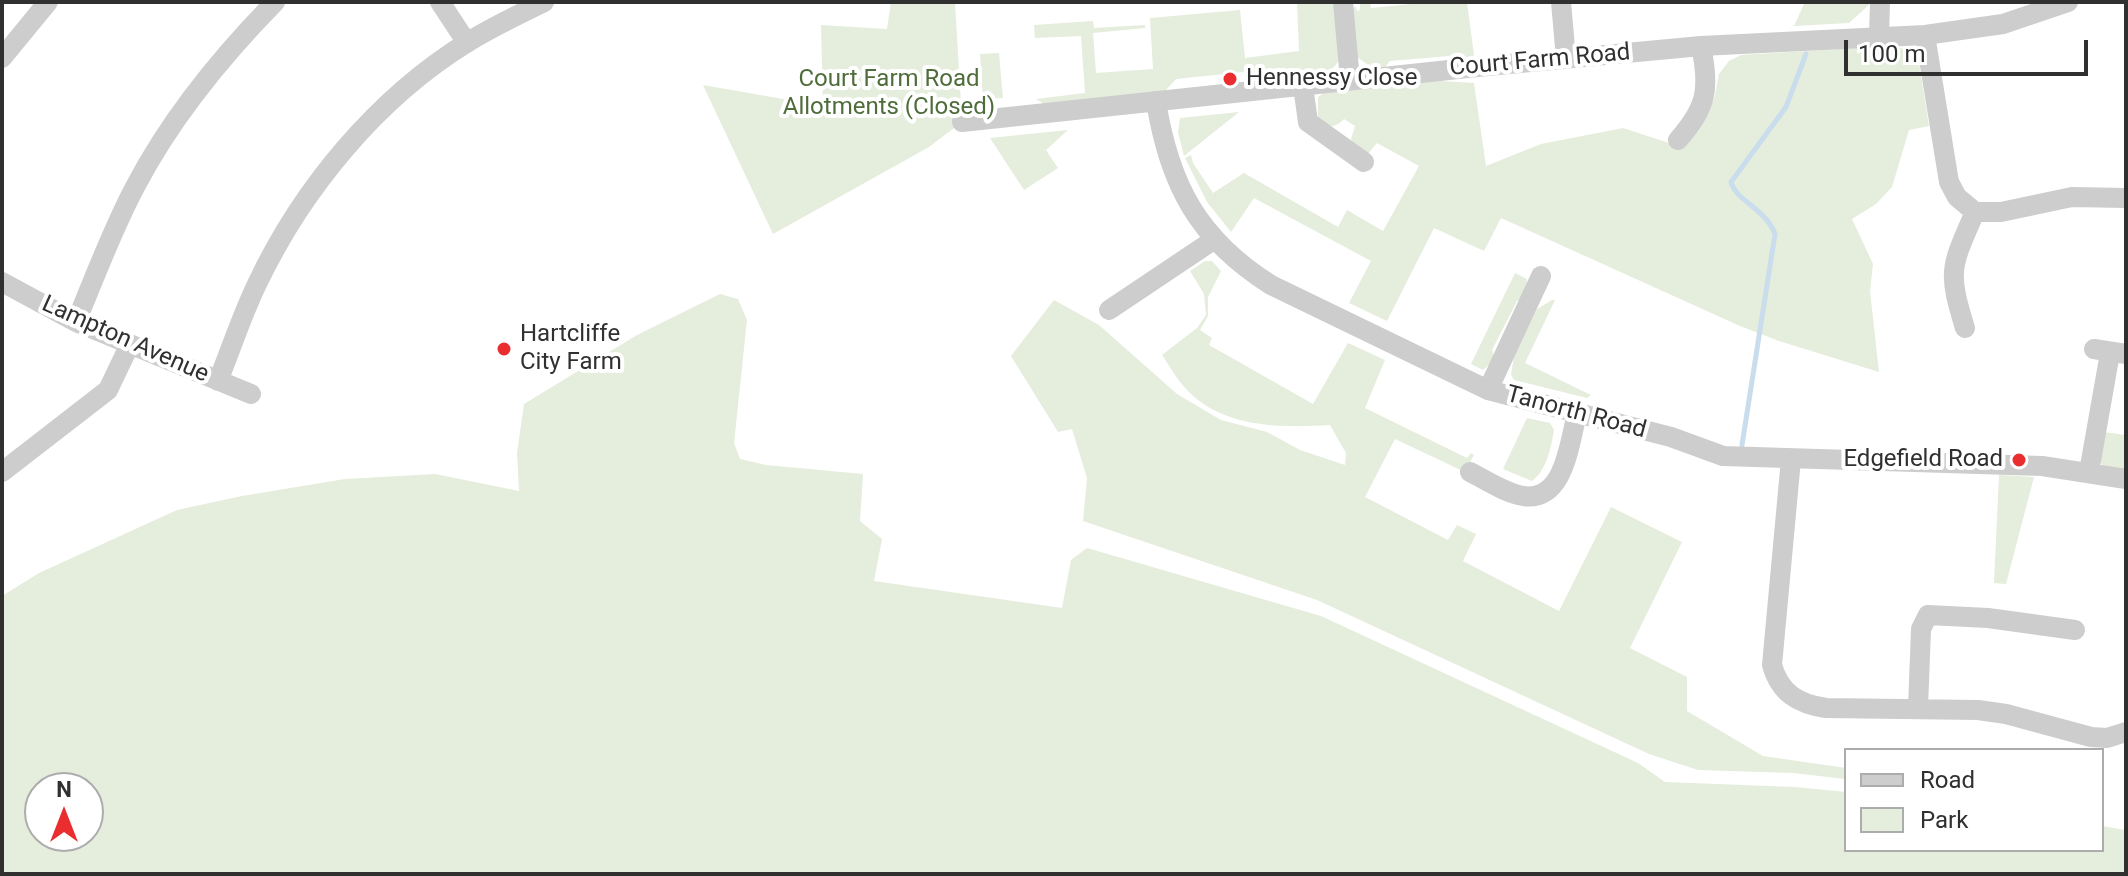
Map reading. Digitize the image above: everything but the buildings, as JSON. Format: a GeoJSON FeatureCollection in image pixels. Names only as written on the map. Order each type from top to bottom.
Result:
{"type":"FeatureCollection","features":[{"type":"Feature","properties":{"kind":"street"},"geometry":{"type":"LineString","coordinates":[[2,58],[48,2]]}},
{"type":"Feature","properties":{"kind":"street"},"geometry":{"type":"LineString","coordinates":[[76,322],[119,219],[148,164],[196,93],[235,43],[275,2]]}},
{"type":"Feature","properties":{"kind":"street"},"geometry":{"type":"LineString","coordinates":[[440,2],[467,43]]}},
{"type":"Feature","properties":{"kind":"street"},"geometry":{"type":"LineString","coordinates":[[218,381],[257,284],[299,210],[341,154],[392,100],[467,43],[544,2]]}},
{"type":"Feature","properties":{"kind":"street"},"geometry":{"type":"LineString","coordinates":[[1343,2],[1350,80]]}},
{"type":"Feature","properties":{"kind":"street"},"geometry":{"type":"LineString","coordinates":[[1561,2],[1566,59]]}},
{"type":"Feature","properties":{"kind":"street"},"geometry":{"type":"LineString","coordinates":[[1879,37],[1880,2]]}},
{"type":"Feature","properties":{"kind":"street","name":"Court Farm Road"},"geometry":{"type":"LineString","coordinates":[[962,122],[1701,46],[1925,35],[2003,24],[2068,2]]}},
{"type":"Feature","properties":{"kind":"street"},"geometry":{"type":"LineString","coordinates":[[1925,35],[1949,182],[1957,197],[1975,212],[2001,212],[2072,197],[2126,198]]}},
{"type":"Feature","properties":{"kind":"street"},"geometry":{"type":"LineString","coordinates":[[1678,140],[1698,118],[1705,91],[1701,46]]}},
{"type":"Feature","properties":{"kind":"street"},"geometry":{"type":"LineString","coordinates":[[1303,86],[1308,122],[1364,162]]}},
{"type":"Feature","properties":{"kind":"street","name":"Tanorth Road"},"geometry":{"type":"LineString","coordinates":[[1156,101],[1171,172],[1181,193],[1215,239],[1240,265],[1271,285],[1488,390],[1671,437],[1723,456],[2042,466],[2126,479]]}},
{"type":"Feature","properties":{"kind":"street"},"geometry":{"type":"LineString","coordinates":[[1965,328],[1953,288],[1952,273],[1955,258],[1975,212]]}},
{"type":"Feature","properties":{"kind":"street"},"geometry":{"type":"LineString","coordinates":[[1109,310],[1215,239]]}},
{"type":"Feature","properties":{"kind":"street"},"geometry":{"type":"LineString","coordinates":[[1488,390],[1541,276]]}},
{"type":"Feature","properties":{"kind":"street","name":"Lampton Avenue"},"geometry":{"type":"LineString","coordinates":[[2,282],[76,322],[251,394]]}},
{"type":"Feature","properties":{"kind":"street"},"geometry":{"type":"LineString","coordinates":[[2,472],[108,390],[130,344]]}},
{"type":"Feature","properties":{"kind":"street"},"geometry":{"type":"LineString","coordinates":[[2089,472],[2110,352]]}},
{"type":"Feature","properties":{"kind":"street"},"geometry":{"type":"LineString","coordinates":[[1470,472],[1524,496],[1551,490],[1558,479],[1577,414]]}},
{"type":"Feature","properties":{"kind":"street"},"geometry":{"type":"LineString","coordinates":[[1791,459],[1772,654],[1776,678],[1790,696],[1809,706],[1918,708],[2006,714],[2091,737],[2107,738],[2126,732]]}},
{"type":"Feature","properties":{"kind":"street"},"geometry":{"type":"LineString","coordinates":[[1918,708],[1921,629],[1928,615],[1988,618],[2075,630]]}},
{"type":"Feature","properties":{"kind":"green space","name":"Court Farm Road Allotments (Closed)"},"geometry":{"type":"Polygon","coordinates":[[[891,2],[955,2],[962,122],[929,147],[773,234],[703,85],[823,106],[821,25],[887,29],[891,2]]]}},
{"type":"Feature","properties":{"kind":"green space"},"geometry":{"type":"Polygon","coordinates":[[[1297,2],[1337,2],[1341,54],[1330,70],[1321,74],[1298,79],[1266,80],[1263,70],[1176,79],[1165,91],[1044,104],[1036,99],[1085,93],[1081,36],[1035,38],[1034,25],[1093,21],[1094,28],[1145,25],[1145,28],[1093,33],[1096,73],[1153,69],[1150,18],[1240,10],[1245,58],[1299,51],[1297,2]]]}},
{"type":"Feature","properties":{"kind":"green space"},"geometry":{"type":"Polygon","coordinates":[[[1360,2],[1370,2],[1371,8],[1467,2],[1474,55],[1467,60],[1455,61],[1449,56],[1390,61],[1385,67],[1371,67],[1357,57],[1350,13],[1355,6],[1357,11],[1360,10],[1360,2]]]}},
{"type":"Feature","properties":{"kind":"green space"},"geometry":{"type":"Polygon","coordinates":[[[1805,2],[1869,2],[1869,5],[1849,23],[1794,26],[1805,2]]]}},
{"type":"Feature","properties":{"kind":"green space"},"geometry":{"type":"Polygon","coordinates":[[[1889,46],[1901,48],[1919,63],[1929,126],[1909,130],[1892,187],[1876,204],[1852,219],[1873,264],[1870,291],[1879,372],[1740,326],[1501,218],[1484,251],[1434,228],[1387,321],[1349,303],[1371,261],[1254,198],[1231,232],[1207,202],[1185,158],[1191,155],[1213,193],[1244,173],[1338,227],[1347,210],[1383,231],[1419,166],[1377,143],[1367,155],[1354,148],[1351,139],[1355,126],[1344,119],[1331,126],[1318,117],[1318,97],[1325,92],[1423,80],[1474,83],[1486,166],[1541,144],[1623,128],[1672,144],[1714,100],[1719,74],[1729,61],[1741,55],[1889,46]]]}},
{"type":"Feature","properties":{"kind":"green space"},"geometry":{"type":"Polygon","coordinates":[[[999,53],[1003,98],[983,99],[980,54],[999,53]]]}},
{"type":"Feature","properties":{"kind":"green space"},"geometry":{"type":"Polygon","coordinates":[[[1239,112],[1184,156],[1178,132],[1180,118],[1239,112]]]}},
{"type":"Feature","properties":{"kind":"green space"},"geometry":{"type":"Polygon","coordinates":[[[1068,130],[1046,150],[1058,168],[1024,190],[990,138],[1068,130]]]}},
{"type":"Feature","properties":{"kind":"green space"},"geometry":{"type":"Polygon","coordinates":[[[1205,261],[1212,261],[1221,271],[1208,297],[1208,316],[1200,330],[1212,338],[1209,345],[1313,404],[1348,343],[1385,360],[1365,408],[1467,458],[1471,453],[1474,455],[1465,472],[1395,439],[1365,497],[1448,540],[1457,525],[1476,534],[1463,561],[1559,611],[1611,507],[1682,542],[1630,648],[1687,677],[1687,711],[1763,756],[1844,768],[1844,779],[1793,773],[1698,770],[1649,754],[1317,600],[1083,521],[1087,478],[1072,429],[1058,432],[1011,356],[1054,300],[1099,325],[1177,394],[1221,420],[1267,432],[1300,450],[1345,465],[1346,453],[1330,425],[1273,425],[1236,419],[1202,403],[1174,374],[1162,355],[1197,328],[1206,315],[1204,294],[1190,271],[1205,261]]]}},
{"type":"Feature","properties":{"kind":"green space"},"geometry":{"type":"Polygon","coordinates":[[[1515,273],[1527,279],[1525,298],[1517,301],[1492,350],[1495,359],[1483,370],[1471,364],[1515,273]]]}},
{"type":"Feature","properties":{"kind":"green space"},"geometry":{"type":"Polygon","coordinates":[[[720,294],[738,299],[747,320],[734,443],[740,459],[766,465],[863,474],[860,521],[882,539],[874,581],[1062,608],[1071,560],[1087,548],[1321,616],[1638,763],[1665,782],[1844,792],[1844,852],[2104,852],[2104,826],[2126,830],[2126,874],[2,874],[2,596],[39,573],[177,510],[242,496],[345,479],[435,474],[519,491],[517,453],[524,404],[637,335],[720,294]]]}},
{"type":"Feature","properties":{"kind":"green space"},"geometry":{"type":"Polygon","coordinates":[[[1555,300],[1525,363],[1591,395],[1587,398],[1514,380],[1511,375],[1514,356],[1537,309],[1555,300]]]}},
{"type":"Feature","properties":{"kind":"green space"},"geometry":{"type":"Polygon","coordinates":[[[1527,418],[1550,423],[1554,430],[1545,465],[1532,481],[1503,469],[1527,418]]]}},
{"type":"Feature","properties":{"kind":"green space"},"geometry":{"type":"Polygon","coordinates":[[[2103,432],[2126,435],[2126,472],[2105,468],[2100,462],[2103,432]]]}},
{"type":"Feature","properties":{"kind":"green space"},"geometry":{"type":"Polygon","coordinates":[[[1999,475],[2034,477],[2006,584],[1994,583],[1999,475]]]}},
{"type":"Feature","properties":{"kind":"waterway"},"geometry":{"type":"LineString","coordinates":[[1742,445],[1775,234],[1771,225],[1739,195],[1731,182],[1786,107],[1806,54]]}},
{"type":"Feature","properties":{"kind":"place","name":"Hennessy Close"},"geometry":{"type":"Point","coordinates":[1230,79]}},
{"type":"Feature","properties":{"kind":"place","name":"Hartcliffe City Farm"},"geometry":{"type":"Point","coordinates":[504,349]}},
{"type":"Feature","properties":{"kind":"place","name":"Edgefield Road"},"geometry":{"type":"Point","coordinates":[2019,460]}}]}
